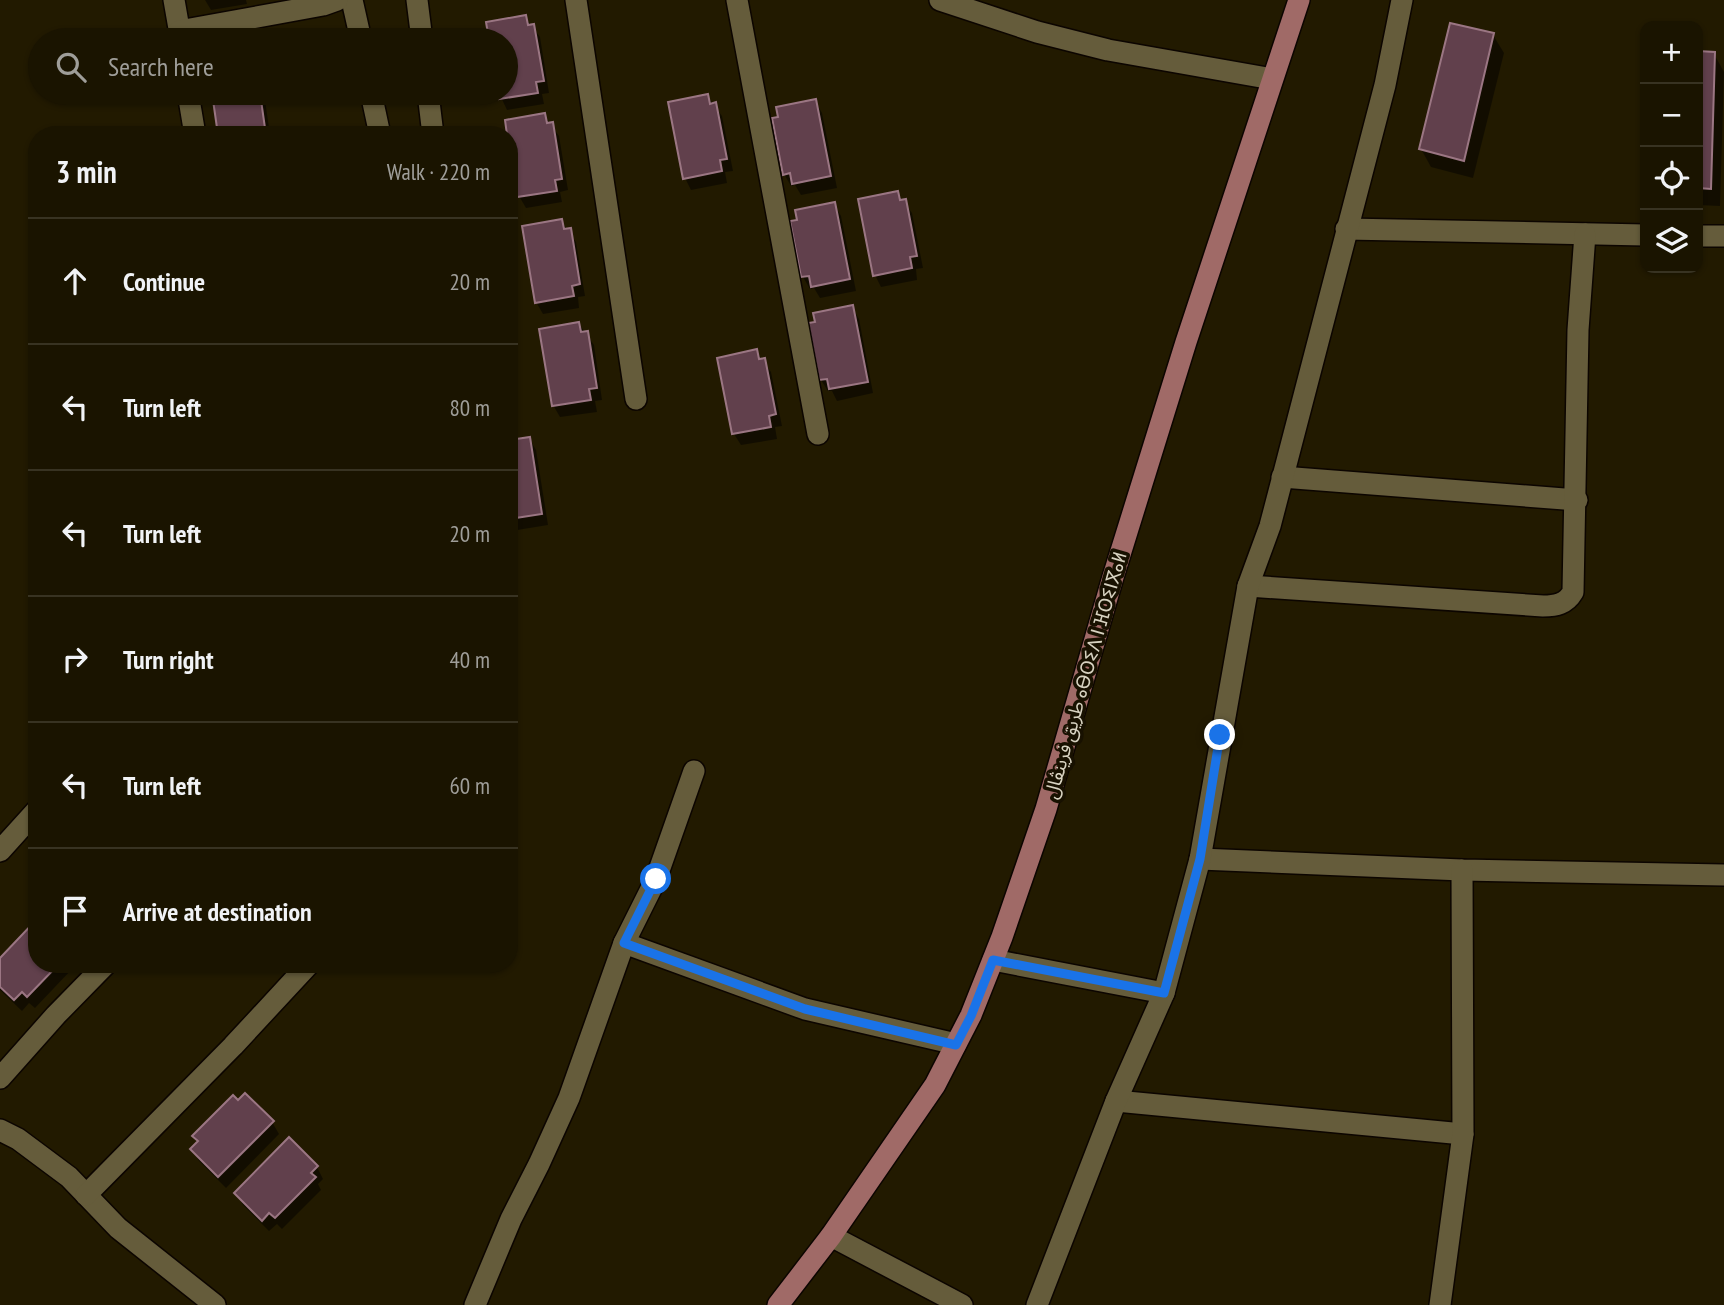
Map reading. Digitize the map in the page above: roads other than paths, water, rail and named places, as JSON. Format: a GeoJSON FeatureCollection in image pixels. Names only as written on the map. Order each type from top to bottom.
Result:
{"type":"FeatureCollection","features":[{"type":"Feature","properties":{"kind":"main road","name":"طريق فرينڨال ⴰⴱⵔⵉⴷ ⵏ ⴼⵔⵉⵏⴳⴰⵍ"},"geometry":{"type":"LineString","coordinates":[[778,1305],[831,1236],[934,1086],[971,1016],[1046,809],[1117,564],[1299,0]]}},
{"type":"Feature","properties":{"kind":"street"},"geometry":{"type":"LineString","coordinates":[[174,0],[179,28]]}},
{"type":"Feature","properties":{"kind":"street"},"geometry":{"type":"LineString","coordinates":[[217,28],[337,0]]}},
{"type":"Feature","properties":{"kind":"street"},"geometry":{"type":"LineString","coordinates":[[352,0],[358,28]]}},
{"type":"Feature","properties":{"kind":"street"},"geometry":{"type":"LineString","coordinates":[[417,0],[420,28]]}},
{"type":"Feature","properties":{"kind":"street"},"geometry":{"type":"LineString","coordinates":[[576,0],[636,399]]}},
{"type":"Feature","properties":{"kind":"street"},"geometry":{"type":"LineString","coordinates":[[737,0],[818,434]]}},
{"type":"Feature","properties":{"kind":"street"},"geometry":{"type":"LineString","coordinates":[[1037,1305],[1116,1101],[1164,993],[1200,859],[1248,586],[1270,526],[1385,85],[1402,0]]}},
{"type":"Feature","properties":{"kind":"street"},"geometry":{"type":"LineString","coordinates":[[951,2],[1037,32],[1108,50],[1272,79]]}},
{"type":"Feature","properties":{"kind":"street"},"geometry":{"type":"LineString","coordinates":[[190,105],[194,126]]}},
{"type":"Feature","properties":{"kind":"street"},"geometry":{"type":"LineString","coordinates":[[374,105],[378,126]]}},
{"type":"Feature","properties":{"kind":"street"},"geometry":{"type":"LineString","coordinates":[[429,105],[432,126]]}},
{"type":"Feature","properties":{"kind":"street"},"geometry":{"type":"LineString","coordinates":[[1346,229],[1640,235]]}},
{"type":"Feature","properties":{"kind":"street"},"geometry":{"type":"LineString","coordinates":[[1248,586],[1556,606],[1569,600],[1573,592],[1577,500],[1578,330],[1585,234]]}},
{"type":"Feature","properties":{"kind":"street"},"geometry":{"type":"LineString","coordinates":[[1703,236],[1724,236]]}},
{"type":"Feature","properties":{"kind":"street"},"geometry":{"type":"LineString","coordinates":[[1282,477],[1577,500]]}},
{"type":"Feature","properties":{"kind":"street"},"geometry":{"type":"LineString","coordinates":[[475,1305],[511,1219],[569,1098],[624,943],[656,879],[694,771]]}},
{"type":"Feature","properties":{"kind":"street"},"geometry":{"type":"LineString","coordinates":[[0,851],[28,820]]}},
{"type":"Feature","properties":{"kind":"street"},"geometry":{"type":"LineString","coordinates":[[1200,859],[1462,870],[1724,874]]}},
{"type":"Feature","properties":{"kind":"street"},"geometry":{"type":"LineString","coordinates":[[1440,1305],[1464,1134],[1462,870]]}},
{"type":"Feature","properties":{"kind":"street"},"geometry":{"type":"LineString","coordinates":[[624,943],[805,1009],[956,1045]]}},
{"type":"Feature","properties":{"kind":"street"},"geometry":{"type":"LineString","coordinates":[[993,960],[1164,993]]}},
{"type":"Feature","properties":{"kind":"street"},"geometry":{"type":"LineString","coordinates":[[0,1078],[97,973]]}},
{"type":"Feature","properties":{"kind":"street"},"geometry":{"type":"LineString","coordinates":[[86,1195],[233,1046],[301,973]]}},
{"type":"Feature","properties":{"kind":"street"},"geometry":{"type":"LineString","coordinates":[[1116,1101],[1464,1134]]}},
{"type":"Feature","properties":{"kind":"street"},"geometry":{"type":"LineString","coordinates":[[0,1130],[18,1139],[69,1177],[118,1228],[215,1305]]}},
{"type":"Feature","properties":{"kind":"street"},"geometry":{"type":"LineString","coordinates":[[831,1236],[962,1305]]}}]}
